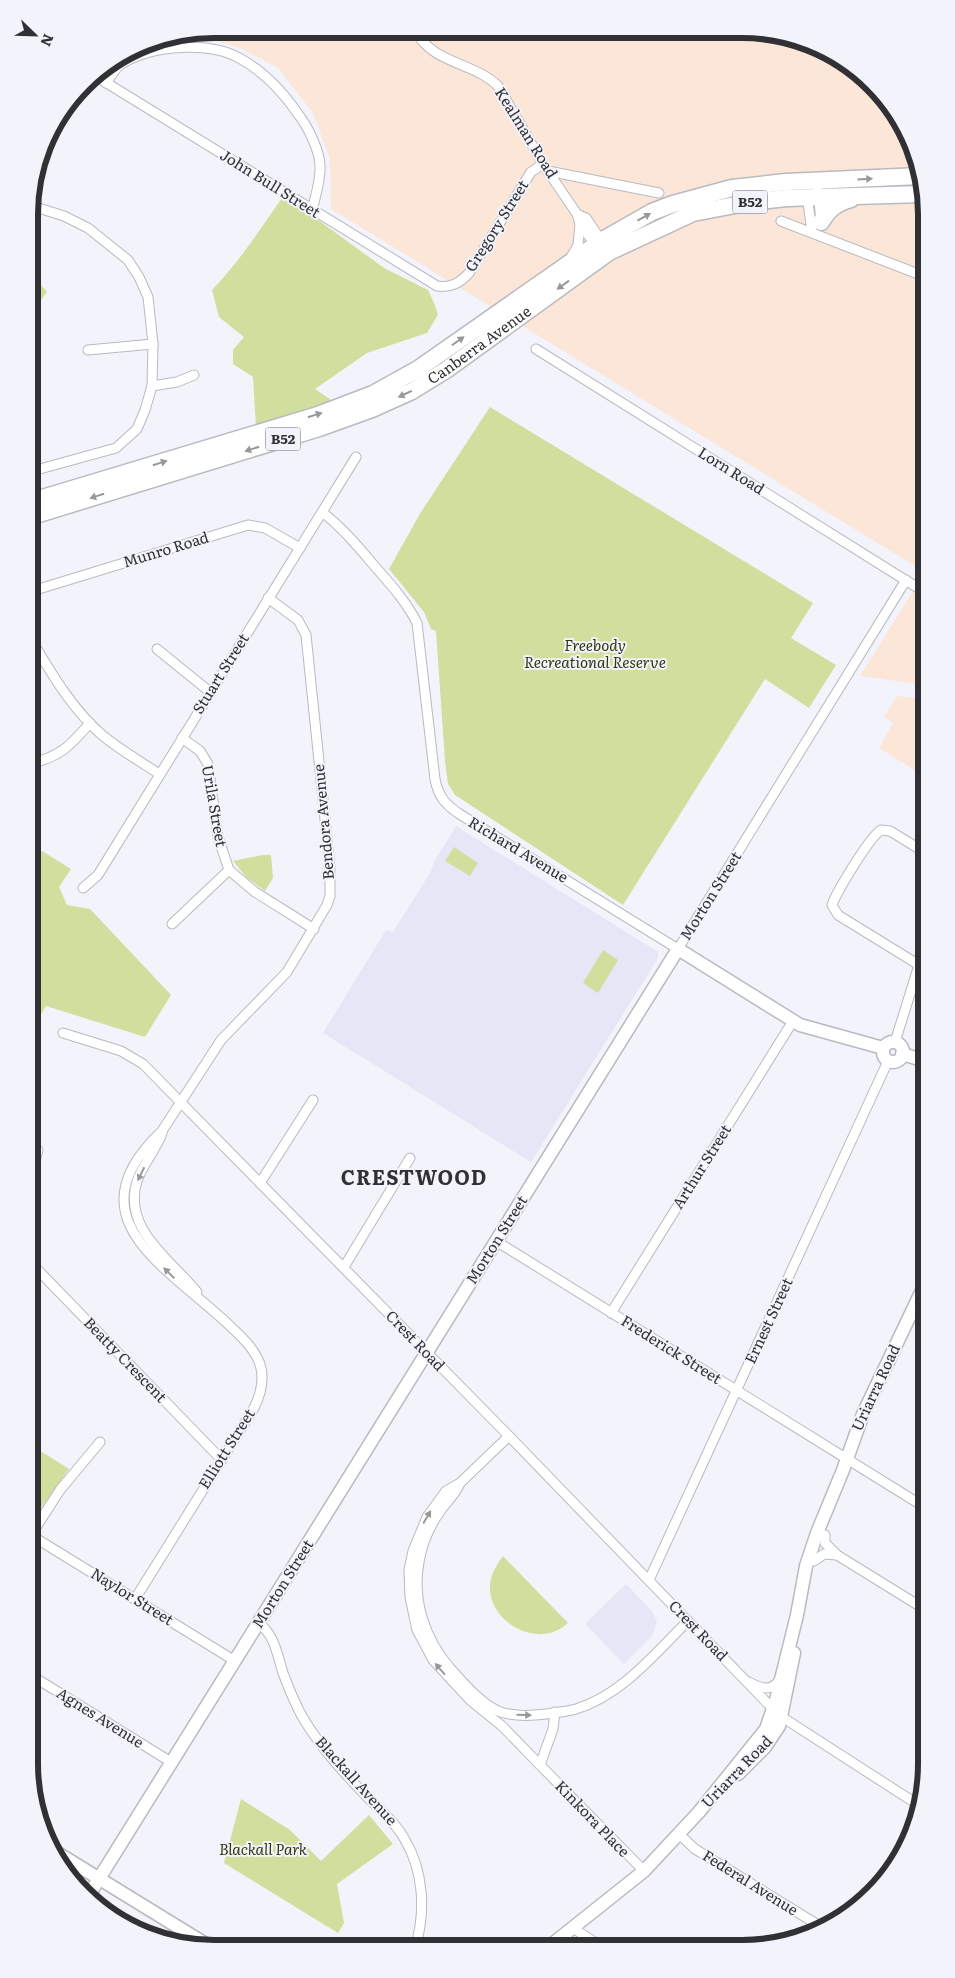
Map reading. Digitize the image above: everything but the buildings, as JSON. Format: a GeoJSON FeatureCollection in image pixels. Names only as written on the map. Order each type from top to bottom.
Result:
{"type":"FeatureCollection","features":[{"type":"Feature","properties":{"kind":"highway","name":"Canberra Avenue"},"geometry":{"type":"LineString","coordinates":[[812,189],[914,177]]}},
{"type":"Feature","properties":{"kind":"highway","name":"Canberra Avenue"},"geometry":{"type":"LineString","coordinates":[[38,514],[320,428],[380,406],[412,391],[446,370],[602,248],[652,212],[680,202],[732,188],[786,182],[812,189],[863,196],[916,194]]}},
{"type":"Feature","properties":{"kind":"highway"},"geometry":{"type":"LineString","coordinates":[[819,230],[827,212],[835,204],[863,196]]}},
{"type":"Feature","properties":{"kind":"highway","name":"Canberra Avenue"},"geometry":{"type":"LineString","coordinates":[[38,499],[318,415],[373,394],[418,369],[568,264],[602,248]]}},
{"type":"Feature","properties":{"kind":"street","name":"Kealman Road"},"geometry":{"type":"LineString","coordinates":[[419,38],[432,51],[491,80],[498,86],[546,167],[577,214],[580,224],[578,245],[568,264]]}},
{"type":"Feature","properties":{"kind":"street"},"geometry":{"type":"LineString","coordinates":[[106,83],[122,63],[153,51],[184,47],[212,50],[240,58],[262,74],[285,95],[308,128],[320,165],[312,211]]}},
{"type":"Feature","properties":{"kind":"street","name":"John Bull Street"},"geometry":{"type":"LineString","coordinates":[[100,79],[433,285],[450,286]]}},
{"type":"Feature","properties":{"kind":"street"},"geometry":{"type":"LineString","coordinates":[[546,167],[659,193]]}},
{"type":"Feature","properties":{"kind":"street","name":"Gregory Street"},"geometry":{"type":"LineString","coordinates":[[450,286],[460,282],[469,273],[531,172],[546,167]]}},
{"type":"Feature","properties":{"kind":"street"},"geometry":{"type":"LineString","coordinates":[[812,189],[819,230]]}},
{"type":"Feature","properties":{"kind":"street"},"geometry":{"type":"LineString","coordinates":[[812,189],[819,230]]}},
{"type":"Feature","properties":{"kind":"street"},"geometry":{"type":"LineString","coordinates":[[38,208],[64,216],[88,228],[128,260],[139,277],[148,297],[153,344],[152,386],[137,429],[116,448],[38,470]]}},
{"type":"Feature","properties":{"kind":"street","name":"Kealman Road"},"geometry":{"type":"LineString","coordinates":[[577,214],[586,218],[602,248]]}},
{"type":"Feature","properties":{"kind":"street"},"geometry":{"type":"LineString","coordinates":[[781,221],[819,230],[918,273]]}},
{"type":"Feature","properties":{"kind":"street","name":"Kealman Road"},"geometry":{"type":"LineString","coordinates":[[580,224],[602,248]]}},
{"type":"Feature","properties":{"kind":"street"},"geometry":{"type":"LineString","coordinates":[[88,350],[153,344]]}},
{"type":"Feature","properties":{"kind":"street","name":"Lorn Road"},"geometry":{"type":"LineString","coordinates":[[536,349],[918,588]]}},
{"type":"Feature","properties":{"kind":"street"},"geometry":{"type":"LineString","coordinates":[[152,386],[177,382],[194,375]]}},
{"type":"Feature","properties":{"kind":"street","name":"Stuart Street"},"geometry":{"type":"LineString","coordinates":[[83,888],[98,875],[356,457]]}},
{"type":"Feature","properties":{"kind":"street","name":"Richard Avenue"},"geometry":{"type":"LineString","coordinates":[[322,512],[336,524],[404,600],[417,623],[435,779],[439,794],[445,803],[469,820],[800,1025],[883,1048]]}},
{"type":"Feature","properties":{"kind":"street","name":"Munro Road"},"geometry":{"type":"LineString","coordinates":[[38,589],[248,525],[266,528],[300,548]]}},
{"type":"Feature","properties":{"kind":"street","name":"Morton Street"},"geometry":{"type":"LineString","coordinates":[[91,1891],[906,580]]}},
{"type":"Feature","properties":{"kind":"street","name":"Bendora Avenue"},"geometry":{"type":"LineString","coordinates":[[182,1102],[221,1040],[287,972],[327,905],[331,882],[306,635],[298,620],[268,598]]}},
{"type":"Feature","properties":{"kind":"street"},"geometry":{"type":"LineString","coordinates":[[157,649],[210,692]]}},
{"type":"Feature","properties":{"kind":"street"},"geometry":{"type":"LineString","coordinates":[[38,650],[64,692],[90,723],[115,744],[159,774]]}},
{"type":"Feature","properties":{"kind":"street"},"geometry":{"type":"LineString","coordinates":[[38,761],[55,756],[80,735],[90,723]]}},
{"type":"Feature","properties":{"kind":"street","name":"Urila Street"},"geometry":{"type":"LineString","coordinates":[[182,738],[200,751],[208,764],[218,837],[229,870]]}},
{"type":"Feature","properties":{"kind":"street"},"geometry":{"type":"LineString","coordinates":[[918,848],[890,831],[881,830],[872,839],[832,905],[838,914],[918,963]]}},
{"type":"Feature","properties":{"kind":"street"},"geometry":{"type":"LineString","coordinates":[[172,924],[229,870],[255,892],[314,928]]}},
{"type":"Feature","properties":{"kind":"street"},"geometry":{"type":"LineString","coordinates":[[895,1042],[918,981]]}},
{"type":"Feature","properties":{"kind":"street","name":"Arthur Street"},"geometry":{"type":"LineString","coordinates":[[610,1313],[793,1021]]}},
{"type":"Feature","properties":{"kind":"street","name":"Crest Road"},"geometry":{"type":"LineString","coordinates":[[63,1033],[121,1051],[136,1058],[182,1102],[344,1267],[426,1354],[509,1436],[778,1714],[913,1802]]}},
{"type":"Feature","properties":{"kind":"street"},"geometry":{"type":"LineString","coordinates":[[895,1042],[900,1045],[902,1054],[895,1061],[888,1061],[883,1054],[883,1048],[886,1044],[895,1042]]}},
{"type":"Feature","properties":{"kind":"street"},"geometry":{"type":"LineString","coordinates":[[902,1054],[917,1059]]}},
{"type":"Feature","properties":{"kind":"street","name":"Ernest Street"},"geometry":{"type":"LineString","coordinates":[[649,1580],[888,1061]]}},
{"type":"Feature","properties":{"kind":"street"},"geometry":{"type":"LineString","coordinates":[[260,1183],[313,1100]]}},
{"type":"Feature","properties":{"kind":"street","name":"Elliott Street"},"geometry":{"type":"LineString","coordinates":[[135,1599],[259,1398],[261,1388],[261,1367],[256,1356],[242,1337],[207,1303],[175,1279],[143,1248],[133,1233],[125,1213],[125,1191],[131,1171],[148,1145],[162,1131],[182,1102]]}},
{"type":"Feature","properties":{"kind":"street"},"geometry":{"type":"LineString","coordinates":[[344,1267],[410,1158]]}},
{"type":"Feature","properties":{"kind":"street","name":"Frederick Street"},"geometry":{"type":"LineString","coordinates":[[496,1242],[736,1391],[844,1464],[917,1503]]}},
{"type":"Feature","properties":{"kind":"street","name":"Beatty Crescent"},"geometry":{"type":"LineString","coordinates":[[38,1270],[221,1459]]}},
{"type":"Feature","properties":{"kind":"street","name":"Uriarra Road"},"geometry":{"type":"LineString","coordinates":[[778,1714],[781,1677],[797,1615],[810,1551],[863,1414],[917,1311]]}},
{"type":"Feature","properties":{"kind":"street","name":"Kinkora Place"},"geometry":{"type":"LineString","coordinates":[[509,1436],[460,1483],[449,1489],[438,1501],[420,1531],[409,1570],[410,1597],[417,1630],[429,1654],[448,1678],[502,1726],[644,1871]]}},
{"type":"Feature","properties":{"kind":"street"},"geometry":{"type":"LineString","coordinates":[[38,1522],[60,1490],[100,1442]]}},
{"type":"Feature","properties":{"kind":"street","name":"Uriarra Road"},"geometry":{"type":"LineString","coordinates":[[802,1590],[825,1535],[836,1501],[844,1464]]}},
{"type":"Feature","properties":{"kind":"street","name":"Kinkora Place"},"geometry":{"type":"LineString","coordinates":[[460,1483],[457,1490],[433,1522],[422,1548],[417,1578],[419,1606],[429,1636],[442,1658],[493,1709],[502,1726]]}},
{"type":"Feature","properties":{"kind":"street"},"geometry":{"type":"LineString","coordinates":[[825,1535],[825,1543],[837,1555],[917,1605]]}},
{"type":"Feature","properties":{"kind":"street","name":"Naylor Street"},"geometry":{"type":"LineString","coordinates":[[38,1539],[235,1661]]}},
{"type":"Feature","properties":{"kind":"street"},"geometry":{"type":"LineString","coordinates":[[814,1561],[824,1554],[837,1555]]}},
{"type":"Feature","properties":{"kind":"street","name":"Uriarra Road"},"geometry":{"type":"LineString","coordinates":[[558,1940],[644,1871],[699,1812],[778,1714],[794,1657],[797,1615]]}},
{"type":"Feature","properties":{"kind":"street","name":"Kinkora Place"},"geometry":{"type":"LineString","coordinates":[[493,1709],[522,1716],[576,1709],[597,1701],[620,1686],[688,1621]]}},
{"type":"Feature","properties":{"kind":"street","name":"Blackall Avenue"},"geometry":{"type":"LineString","coordinates":[[259,1623],[273,1639],[292,1695],[309,1728],[332,1760],[390,1820],[408,1844],[417,1871],[422,1904],[417,1940]]}},
{"type":"Feature","properties":{"kind":"street","name":"Crest Road"},"geometry":{"type":"LineString","coordinates":[[746,1681],[760,1688],[768,1689],[777,1684],[781,1677]]}},
{"type":"Feature","properties":{"kind":"street","name":"Agnes Avenue"},"geometry":{"type":"LineString","coordinates":[[38,1680],[171,1762]]}},
{"type":"Feature","properties":{"kind":"street"},"geometry":{"type":"LineString","coordinates":[[549,1740],[560,1722],[576,1709]]}},
{"type":"Feature","properties":{"kind":"street"},"geometry":{"type":"LineString","coordinates":[[540,1765],[549,1740],[555,1712]]}},
{"type":"Feature","properties":{"kind":"street","name":"Federal Avenue"},"geometry":{"type":"LineString","coordinates":[[678,1834],[693,1848],[816,1924]]}},
{"type":"Feature","properties":{"kind":"street"},"geometry":{"type":"LineString","coordinates":[[64,1857],[198,1940]]}},
{"type":"Feature","properties":{"kind":"street"},"geometry":{"type":"LineString","coordinates":[[573,1928],[591,1940]]}},
{"type":"Feature","properties":{"kind":"shaded area"},"geometry":{"type":"Polygon","coordinates":[[[209,38],[753,38],[787,43],[809,51],[830,61],[849,74],[874,97],[894,126],[912,168],[916,191],[918,214],[918,568],[331,209],[330,159],[313,113],[278,68],[242,49],[209,38]]]}},
{"type":"Feature","properties":{"kind":"shaded area"},"geometry":{"type":"Polygon","coordinates":[[[918,584],[918,684],[860,676],[918,584]]]}},
{"type":"Feature","properties":{"kind":"shaded area"},"geometry":{"type":"Polygon","coordinates":[[[897,696],[918,698],[918,772],[879,748],[893,723],[884,717],[897,696]]]}},
{"type":"Feature","properties":{"kind":"shaded area"},"geometry":{"type":"Polygon","coordinates":[[[456,826],[658,952],[658,958],[531,1162],[323,1033],[386,930],[393,932],[430,873],[435,860],[456,826]]]}},
{"type":"Feature","properties":{"kind":"shaded area"},"geometry":{"type":"Polygon","coordinates":[[[626,1584],[652,1611],[657,1621],[652,1636],[624,1664],[585,1624],[626,1584]]]}},
{"type":"Feature","properties":{"kind":"green space"},"geometry":{"type":"Polygon","coordinates":[[[284,195],[384,268],[428,290],[438,315],[427,333],[367,353],[315,389],[334,402],[256,428],[253,377],[233,364],[233,350],[244,337],[219,317],[212,290],[241,256],[284,195]]]}},
{"type":"Feature","properties":{"kind":"green space"},"geometry":{"type":"Polygon","coordinates":[[[38,282],[47,292],[38,304],[38,282]]]}},
{"type":"Feature","properties":{"kind":"green space","name":"Freebody Recreational Reserve"},"geometry":{"type":"Polygon","coordinates":[[[490,407],[813,603],[791,638],[836,665],[809,708],[765,679],[623,905],[455,795],[448,784],[445,761],[436,631],[431,629],[424,612],[389,569],[421,512],[490,407]]]}},
{"type":"Feature","properties":{"kind":"green space"},"geometry":{"type":"Polygon","coordinates":[[[454,847],[478,863],[470,876],[445,861],[454,847]]]}},
{"type":"Feature","properties":{"kind":"green space"},"geometry":{"type":"Polygon","coordinates":[[[42,851],[71,869],[59,887],[67,905],[90,909],[171,995],[145,1037],[46,1006],[38,1019],[38,853],[42,851]]]}},
{"type":"Feature","properties":{"kind":"green space"},"geometry":{"type":"Polygon","coordinates":[[[271,855],[273,878],[265,891],[246,877],[233,861],[271,855]]]}},
{"type":"Feature","properties":{"kind":"green space"},"geometry":{"type":"Polygon","coordinates":[[[603,950],[618,960],[598,993],[583,983],[603,950]]]}},
{"type":"Feature","properties":{"kind":"green space"},"geometry":{"type":"Polygon","coordinates":[[[38,1450],[69,1469],[38,1512],[38,1450]]]}},
{"type":"Feature","properties":{"kind":"green space"},"geometry":{"type":"Polygon","coordinates":[[[503,1556],[568,1623],[556,1631],[543,1634],[529,1633],[505,1620],[491,1598],[490,1584],[495,1569],[503,1556]]]}},
{"type":"Feature","properties":{"kind":"green space","name":"Blackall Park"},"geometry":{"type":"Polygon","coordinates":[[[241,1799],[290,1830],[321,1861],[369,1815],[393,1844],[337,1884],[344,1923],[338,1933],[224,1863],[241,1799]]]}},
{"type":"Feature","properties":{"kind":"district","name":"CRESTWOOD"},"geometry":{"type":"Point","coordinates":[414,1178]}}]}
